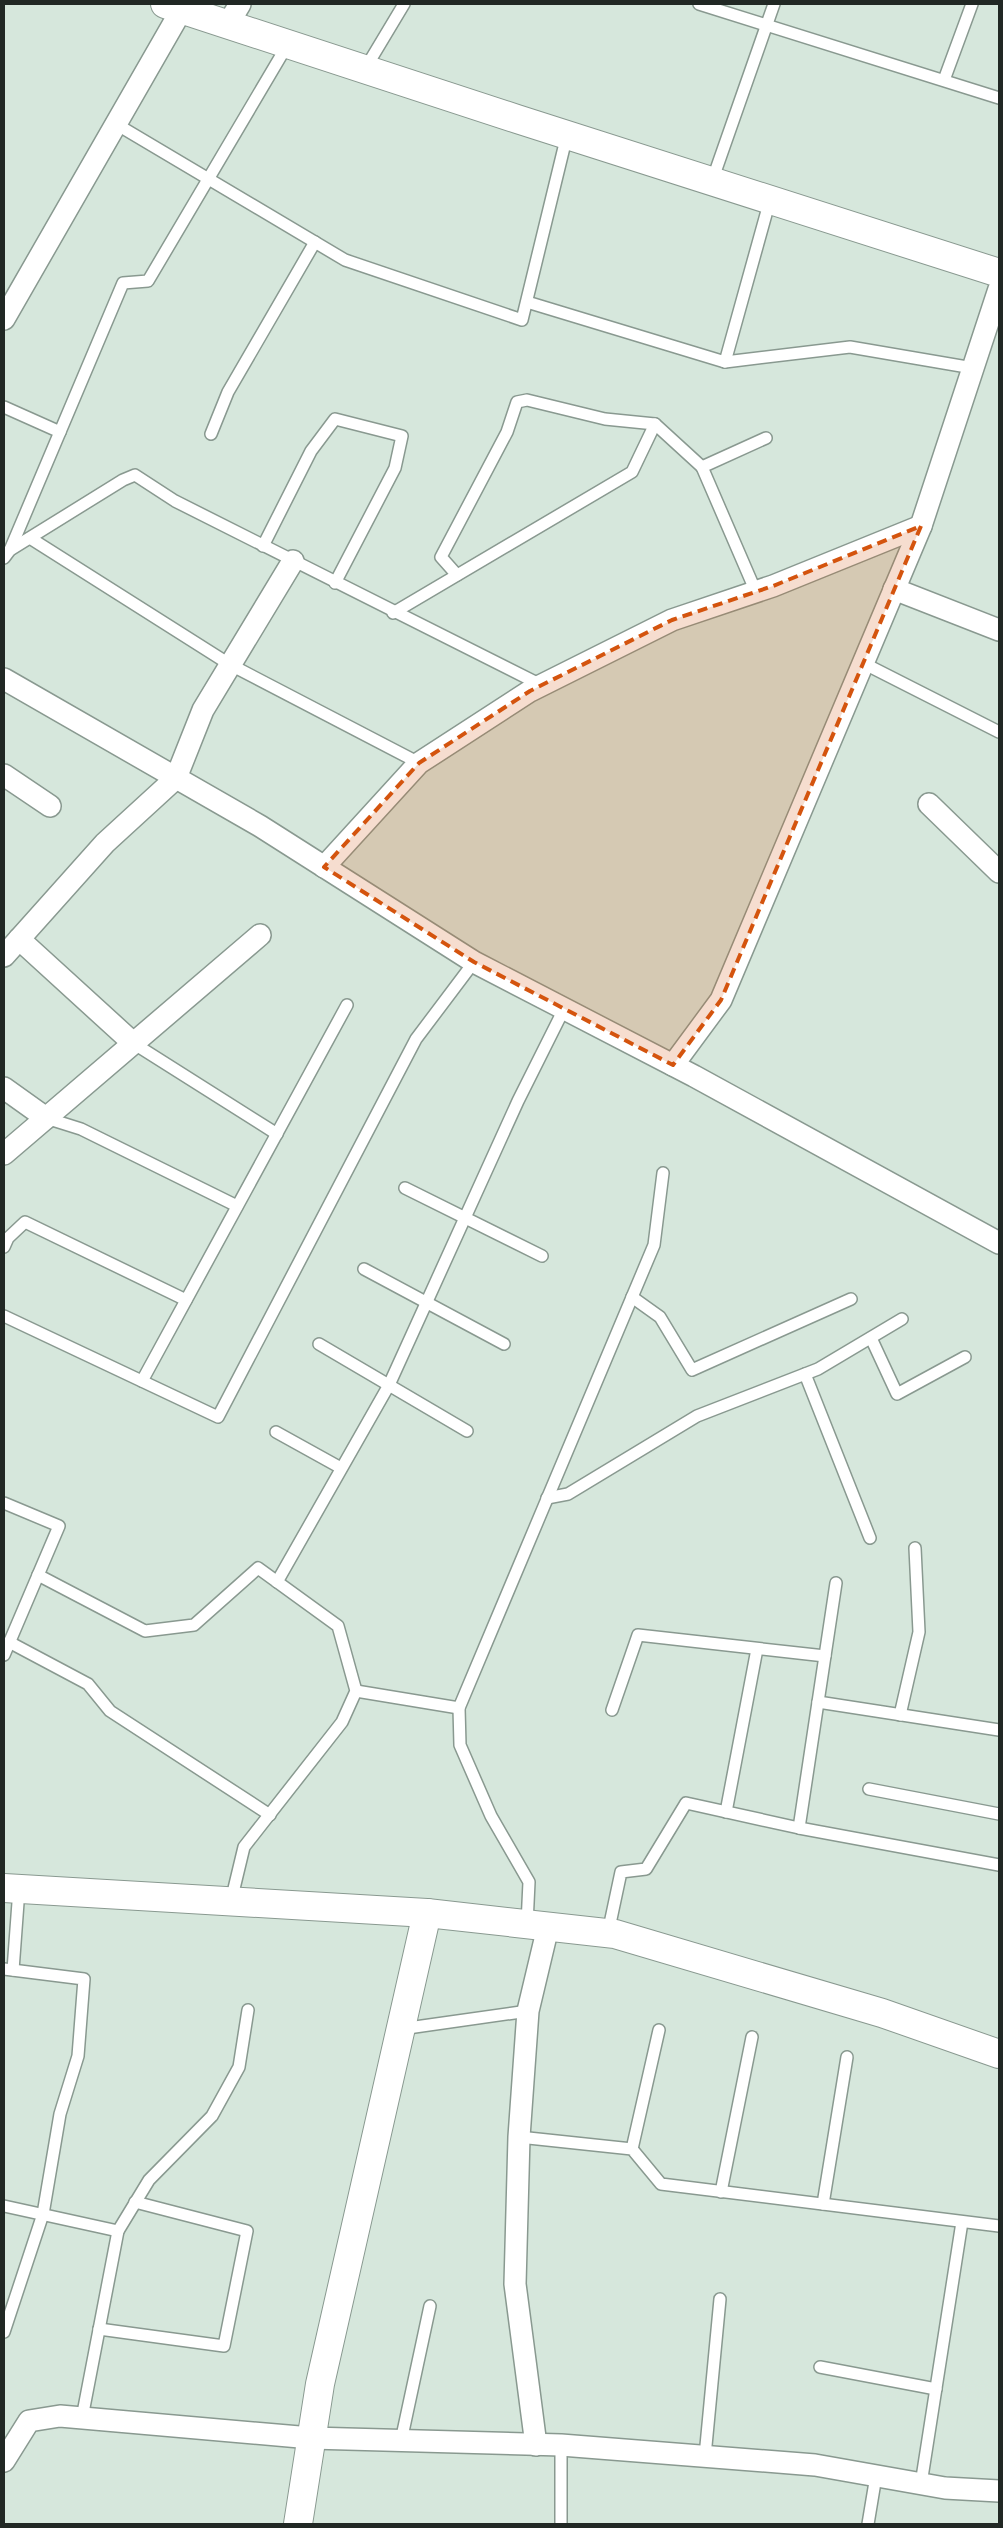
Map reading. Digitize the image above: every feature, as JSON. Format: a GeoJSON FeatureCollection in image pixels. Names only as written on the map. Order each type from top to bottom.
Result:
{"type":"FeatureCollection","features":[{"type":"Feature","properties":{"kind":"street"},"geometry":{"type":"LineString","coordinates":[[4,319],[116,124],[174,7],[234,14],[288,44],[999,273]]}},
{"type":"Feature","properties":{"kind":"street"},"geometry":{"type":"LineString","coordinates":[[673,1065],[721,1000],[922,526],[999,289]]}},
{"type":"Feature","properties":{"kind":"street"},"geometry":{"type":"LineString","coordinates":[[324,867],[419,763],[541,685],[672,620],[756,592],[922,526]]}},
{"type":"Feature","properties":{"kind":"street"},"geometry":{"type":"LineString","coordinates":[[4,956],[105,843],[176,778],[203,710],[229,664],[293,561]]}},
{"type":"Feature","properties":{"kind":"street"},"geometry":{"type":"LineString","coordinates":[[894,589],[999,630]]}},
{"type":"Feature","properties":{"kind":"street"},"geometry":{"type":"LineString","coordinates":[[4,679],[260,826],[474,962],[673,1065],[999,1243]]}},
{"type":"Feature","properties":{"kind":"street"},"geometry":{"type":"LineString","coordinates":[[4,775],[50,806]]}},
{"type":"Feature","properties":{"kind":"street"},"geometry":{"type":"LineString","coordinates":[[928,804],[999,872]]}},
{"type":"Feature","properties":{"kind":"street"},"geometry":{"type":"LineString","coordinates":[[4,1154],[260,935]]}},
{"type":"Feature","properties":{"kind":"street"},"geometry":{"type":"LineString","coordinates":[[19,939],[133,1043]]}},
{"type":"Feature","properties":{"kind":"street"},"geometry":{"type":"LineString","coordinates":[[4,1088],[46,1118]]}},
{"type":"Feature","properties":{"kind":"street"},"geometry":{"type":"LineString","coordinates":[[12,1888],[427,1913],[608,1933],[882,2013],[999,2054]]}},
{"type":"Feature","properties":{"kind":"street"},"geometry":{"type":"LineString","coordinates":[[298,2524],[320,2384],[427,1913]]}},
{"type":"Feature","properties":{"kind":"street"},"geometry":{"type":"LineString","coordinates":[[536,2445],[515,2284],[519,2137],[528,2011],[537,1925]]}},
{"type":"Feature","properties":{"kind":"street"},"geometry":{"type":"LineString","coordinates":[[4,2461],[29,2421],[60,2416],[311,2438],[562,2446],[815,2464],[945,2488],[999,2491]]}},
{"type":"Feature","properties":{"kind":"lane"},"geometry":{"type":"LineString","coordinates":[[365,69],[404,4]]}},
{"type":"Feature","properties":{"kind":"lane"},"geometry":{"type":"LineString","coordinates":[[699,4],[999,98]]}},
{"type":"Feature","properties":{"kind":"lane"},"geometry":{"type":"LineString","coordinates":[[712,182],[774,4]]}},
{"type":"Feature","properties":{"kind":"lane"},"geometry":{"type":"LineString","coordinates":[[944,80],[972,4]]}},
{"type":"Feature","properties":{"kind":"lane"},"geometry":{"type":"LineString","coordinates":[[7,554],[123,282],[148,281],[288,44]]}},
{"type":"Feature","properties":{"kind":"lane"},"geometry":{"type":"LineString","coordinates":[[116,124],[345,260],[522,320],[567,135]]}},
{"type":"Feature","properties":{"kind":"lane"},"geometry":{"type":"LineString","coordinates":[[725,362],[770,200]]}},
{"type":"Feature","properties":{"kind":"lane"},"geometry":{"type":"LineString","coordinates":[[211,434],[228,392],[315,242]]}},
{"type":"Feature","properties":{"kind":"lane"},"geometry":{"type":"LineString","coordinates":[[527,302],[725,362],[850,348],[973,369]]}},
{"type":"Feature","properties":{"kind":"lane"},"geometry":{"type":"LineString","coordinates":[[457,575],[441,557],[506,432],[517,402],[527,400],[605,419],[656,424],[702,467],[756,592]]}},
{"type":"Feature","properties":{"kind":"lane"},"geometry":{"type":"LineString","coordinates":[[4,408],[60,432]]}},
{"type":"Feature","properties":{"kind":"lane"},"geometry":{"type":"LineString","coordinates":[[263,546],[311,451],[335,419],[402,436],[395,468],[335,583]]}},
{"type":"Feature","properties":{"kind":"lane"},"geometry":{"type":"LineString","coordinates":[[393,612],[632,472],[656,424]]}},
{"type":"Feature","properties":{"kind":"lane"},"geometry":{"type":"LineString","coordinates":[[702,467],[766,438]]}},
{"type":"Feature","properties":{"kind":"lane"},"geometry":{"type":"LineString","coordinates":[[7,554],[122,480],[135,475],[175,501],[541,685]]}},
{"type":"Feature","properties":{"kind":"lane"},"geometry":{"type":"LineString","coordinates":[[30,538],[229,664],[419,763]]}},
{"type":"Feature","properties":{"kind":"lane"},"geometry":{"type":"LineString","coordinates":[[863,663],[999,732]]}},
{"type":"Feature","properties":{"kind":"lane"},"geometry":{"type":"LineString","coordinates":[[4,1316],[218,1417],[416,1039],[474,962]]}},
{"type":"Feature","properties":{"kind":"lane"},"geometry":{"type":"LineString","coordinates":[[142,1381],[347,1005]]}},
{"type":"Feature","properties":{"kind":"lane"},"geometry":{"type":"LineString","coordinates":[[277,1582],[389,1385],[518,1101],[564,1009]]}},
{"type":"Feature","properties":{"kind":"lane"},"geometry":{"type":"LineString","coordinates":[[133,1043],[276,1134]]}},
{"type":"Feature","properties":{"kind":"lane"},"geometry":{"type":"LineString","coordinates":[[46,1118],[80,1129],[237,1206]]}},
{"type":"Feature","properties":{"kind":"lane"},"geometry":{"type":"LineString","coordinates":[[537,1925],[529,1882],[491,1816],[460,1745],[459,1708],[654,1245],[663,1173]]}},
{"type":"Feature","properties":{"kind":"lane"},"geometry":{"type":"LineString","coordinates":[[405,1188],[542,1256]]}},
{"type":"Feature","properties":{"kind":"lane"},"geometry":{"type":"LineString","coordinates":[[4,1247],[8,1238],[26,1222],[186,1300]]}},
{"type":"Feature","properties":{"kind":"lane"},"geometry":{"type":"LineString","coordinates":[[364,1269],[504,1344]]}},
{"type":"Feature","properties":{"kind":"lane"},"geometry":{"type":"LineString","coordinates":[[632,1296],[660,1317],[692,1370],[851,1299]]}},
{"type":"Feature","properties":{"kind":"lane"},"geometry":{"type":"LineString","coordinates":[[547,1498],[568,1494],[697,1416],[806,1374],[902,1319]]}},
{"type":"Feature","properties":{"kind":"lane"},"geometry":{"type":"LineString","coordinates":[[871,1338],[897,1394],[965,1357]]}},
{"type":"Feature","properties":{"kind":"lane"},"geometry":{"type":"LineString","coordinates":[[319,1344],[467,1430]]}},
{"type":"Feature","properties":{"kind":"lane"},"geometry":{"type":"LineString","coordinates":[[806,1374],[870,1538]]}},
{"type":"Feature","properties":{"kind":"lane"},"geometry":{"type":"LineString","coordinates":[[276,1432],[341,1468]]}},
{"type":"Feature","properties":{"kind":"lane"},"geometry":{"type":"LineString","coordinates":[[4,1503],[59,1526],[4,1655]]}},
{"type":"Feature","properties":{"kind":"lane"},"geometry":{"type":"LineString","coordinates":[[900,1715],[919,1632],[915,1548]]}},
{"type":"Feature","properties":{"kind":"lane"},"geometry":{"type":"LineString","coordinates":[[38,1575],[145,1631],[194,1625],[258,1568],[338,1626],[356,1691],[342,1722],[244,1847],[231,1901]]}},
{"type":"Feature","properties":{"kind":"lane"},"geometry":{"type":"LineString","coordinates":[[799,1828],[836,1583]]}},
{"type":"Feature","properties":{"kind":"lane"},"geometry":{"type":"LineString","coordinates":[[612,1710],[638,1635],[825,1656]]}},
{"type":"Feature","properties":{"kind":"lane"},"geometry":{"type":"LineString","coordinates":[[9,1642],[88,1684],[110,1711],[270,1815]]}},
{"type":"Feature","properties":{"kind":"lane"},"geometry":{"type":"LineString","coordinates":[[726,1812],[757,1649]]}},
{"type":"Feature","properties":{"kind":"lane"},"geometry":{"type":"LineString","coordinates":[[356,1691],[459,1708]]}},
{"type":"Feature","properties":{"kind":"lane"},"geometry":{"type":"LineString","coordinates":[[818,1702],[999,1730]]}},
{"type":"Feature","properties":{"kind":"lane"},"geometry":{"type":"LineString","coordinates":[[869,1789],[999,1814]]}},
{"type":"Feature","properties":{"kind":"lane"},"geometry":{"type":"LineString","coordinates":[[608,1933],[622,1872],[646,1869],[686,1803],[799,1828],[999,1865]]}},
{"type":"Feature","properties":{"kind":"lane"},"geometry":{"type":"LineString","coordinates":[[4,2332],[43,2214],[60,2114],[78,2056],[84,1979],[8,1970],[12,1888]]}},
{"type":"Feature","properties":{"kind":"lane"},"geometry":{"type":"LineString","coordinates":[[82,2418],[118,2231],[149,2180],[212,2116],[239,2067],[248,2010]]}},
{"type":"Feature","properties":{"kind":"lane"},"geometry":{"type":"LineString","coordinates":[[400,2029],[528,2011]]}},
{"type":"Feature","properties":{"kind":"lane"},"geometry":{"type":"LineString","coordinates":[[632,2150],[659,2030]]}},
{"type":"Feature","properties":{"kind":"lane"},"geometry":{"type":"LineString","coordinates":[[722,2192],[752,2037]]}},
{"type":"Feature","properties":{"kind":"lane"},"geometry":{"type":"LineString","coordinates":[[823,2204],[847,2057]]}},
{"type":"Feature","properties":{"kind":"lane"},"geometry":{"type":"LineString","coordinates":[[519,2137],[632,2150],[660,2184],[999,2226]]}},
{"type":"Feature","properties":{"kind":"lane"},"geometry":{"type":"LineString","coordinates":[[99,2329],[224,2346],[247,2230],[135,2202]]}},
{"type":"Feature","properties":{"kind":"lane"},"geometry":{"type":"LineString","coordinates":[[4,2206],[118,2231]]}},
{"type":"Feature","properties":{"kind":"lane"},"geometry":{"type":"LineString","coordinates":[[921,2484],[962,2222]]}},
{"type":"Feature","properties":{"kind":"lane"},"geometry":{"type":"LineString","coordinates":[[706,2456],[720,2299]]}},
{"type":"Feature","properties":{"kind":"lane"},"geometry":{"type":"LineString","coordinates":[[401,2441],[430,2306]]}},
{"type":"Feature","properties":{"kind":"lane"},"geometry":{"type":"LineString","coordinates":[[820,2367],[936,2389]]}},
{"type":"Feature","properties":{"kind":"lane"},"geometry":{"type":"LineString","coordinates":[[562,2446],[562,2524]]}},
{"type":"Feature","properties":{"kind":"lane"},"geometry":{"type":"LineString","coordinates":[[868,2524],[876,2476]]}},
{"type":"Feature","properties":{"kind":"highlighted area"},"geometry":{"type":"Polygon","coordinates":[[[921,526],[721,1000],[673,1065],[474,962],[324,867],[419,763],[530,691],[672,620],[773,586],[921,526]]]}}]}
